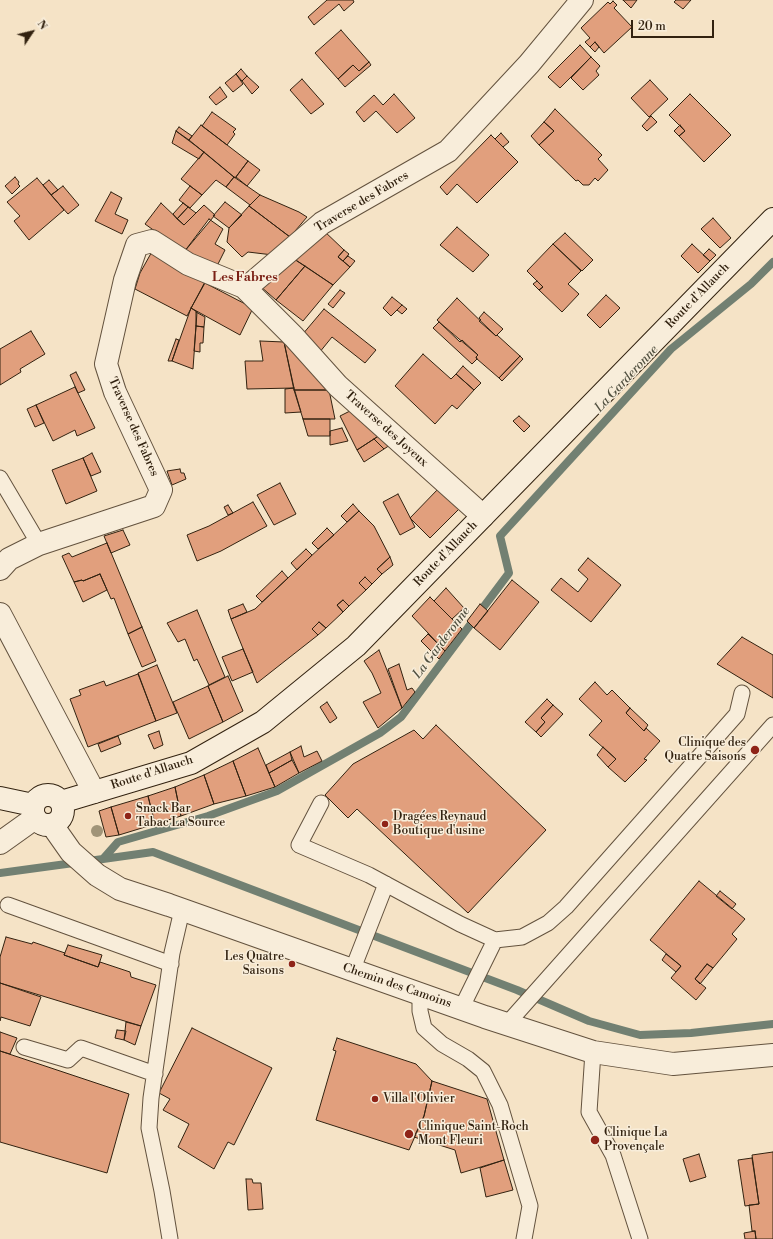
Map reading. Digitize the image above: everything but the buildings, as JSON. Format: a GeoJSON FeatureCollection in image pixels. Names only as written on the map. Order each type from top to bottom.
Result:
{"type":"FeatureCollection","features":[{"type":"Feature","properties":{"kind":"street","name":"Traverse des Fabres"},"geometry":{"type":"LineString","coordinates":[[0,569],[9,559],[39,544],[154,506],[161,490],[115,392],[106,364],[125,280],[137,245],[152,242],[188,264],[244,287],[252,283],[322,223],[448,151],[529,64],[582,0]]}},
{"type":"Feature","properties":{"kind":"street","name":"Route d'Allauch"},"geometry":{"type":"LineString","coordinates":[[40,816],[40,796],[46,794],[52,795],[61,802],[191,763],[263,722],[356,646],[773,220]]}},
{"type":"Feature","properties":{"kind":"street","name":"Traverse des Joyeux"},"geometry":{"type":"LineString","coordinates":[[244,287],[294,337],[338,386],[483,516]]}},
{"type":"Feature","properties":{"kind":"street"},"geometry":{"type":"LineString","coordinates":[[0,614],[94,792]]}},
{"type":"Feature","properties":{"kind":"street"},"geometry":{"type":"LineString","coordinates":[[0,798],[40,816]]}},
{"type":"Feature","properties":{"kind":"street"},"geometry":{"type":"LineString","coordinates":[[0,843],[40,816]]}},
{"type":"Feature","properties":{"kind":"street","name":"Chemin des Camoins"},"geometry":{"type":"LineString","coordinates":[[40,816],[71,852],[97,875],[120,889],[507,1024],[593,1052],[673,1064],[773,1055]]}},
{"type":"Feature","properties":{"kind":"lane"},"geometry":{"type":"LineString","coordinates":[[0,478],[39,544]]}},
{"type":"Feature","properties":{"kind":"lane"},"geometry":{"type":"LineString","coordinates":[[321,803],[298,845],[386,884],[460,924],[495,940],[522,937],[548,923],[566,907],[737,714],[742,693]]}},
{"type":"Feature","properties":{"kind":"lane"},"geometry":{"type":"LineString","coordinates":[[507,1024],[538,987],[773,725]]}},
{"type":"Feature","properties":{"kind":"lane"},"geometry":{"type":"LineString","coordinates":[[352,971],[386,884]]}},
{"type":"Feature","properties":{"kind":"lane"},"geometry":{"type":"LineString","coordinates":[[8,905],[171,964]]}},
{"type":"Feature","properties":{"kind":"lane"},"geometry":{"type":"LineString","coordinates":[[170,1239],[149,1128],[155,1074],[171,964],[182,910]]}},
{"type":"Feature","properties":{"kind":"lane"},"geometry":{"type":"LineString","coordinates":[[461,1008],[495,940]]}},
{"type":"Feature","properties":{"kind":"lane"},"geometry":{"type":"LineString","coordinates":[[420,994],[420,1011],[424,1028],[442,1044],[468,1059],[483,1071],[500,1105],[530,1206],[524,1239]]}},
{"type":"Feature","properties":{"kind":"lane"},"geometry":{"type":"LineString","coordinates":[[24,1047],[68,1060],[81,1048],[155,1074]]}},
{"type":"Feature","properties":{"kind":"lane"},"geometry":{"type":"LineString","coordinates":[[593,1052],[589,1112],[613,1155],[640,1239]]}},
{"type":"Feature","properties":{"kind":"waterway","name":"La Garderonne"},"geometry":{"type":"LineString","coordinates":[[0,873],[103,859],[118,842],[208,816],[277,791],[380,733],[401,717],[509,573],[500,536],[671,349],[751,284],[773,262]]}},
{"type":"Feature","properties":{"kind":"waterway"},"geometry":{"type":"LineString","coordinates":[[103,859],[153,852],[517,990],[589,1021],[640,1035],[691,1033],[773,1024]]}},
{"type":"Feature","properties":{"kind":"place","name":"Clinique des Quatre Saisons"},"geometry":{"type":"Point","coordinates":[755,750]}},
{"type":"Feature","properties":{"kind":"place","name":"Snack Bar Tabac La Source"},"geometry":{"type":"Point","coordinates":[128,816]}},
{"type":"Feature","properties":{"kind":"place","name":"Dragées Reynaud Boutique d'usine"},"geometry":{"type":"Point","coordinates":[385,824]}},
{"type":"Feature","properties":{"kind":"place","name":"Les Quatre Saisons"},"geometry":{"type":"Point","coordinates":[292,964]}},
{"type":"Feature","properties":{"kind":"place","name":"Villa l'Olivier"},"geometry":{"type":"Point","coordinates":[375,1099]}},
{"type":"Feature","properties":{"kind":"place","name":"Clinique Saint-Roch Mont Fleuri"},"geometry":{"type":"Point","coordinates":[409,1134]}},
{"type":"Feature","properties":{"kind":"place","name":"Clinique La Provençale"},"geometry":{"type":"Point","coordinates":[595,1140]}},
{"type":"Feature","properties":{"kind":"district","name":"Les Fabres"},"geometry":{"type":"Point","coordinates":[245,278]}}]}
